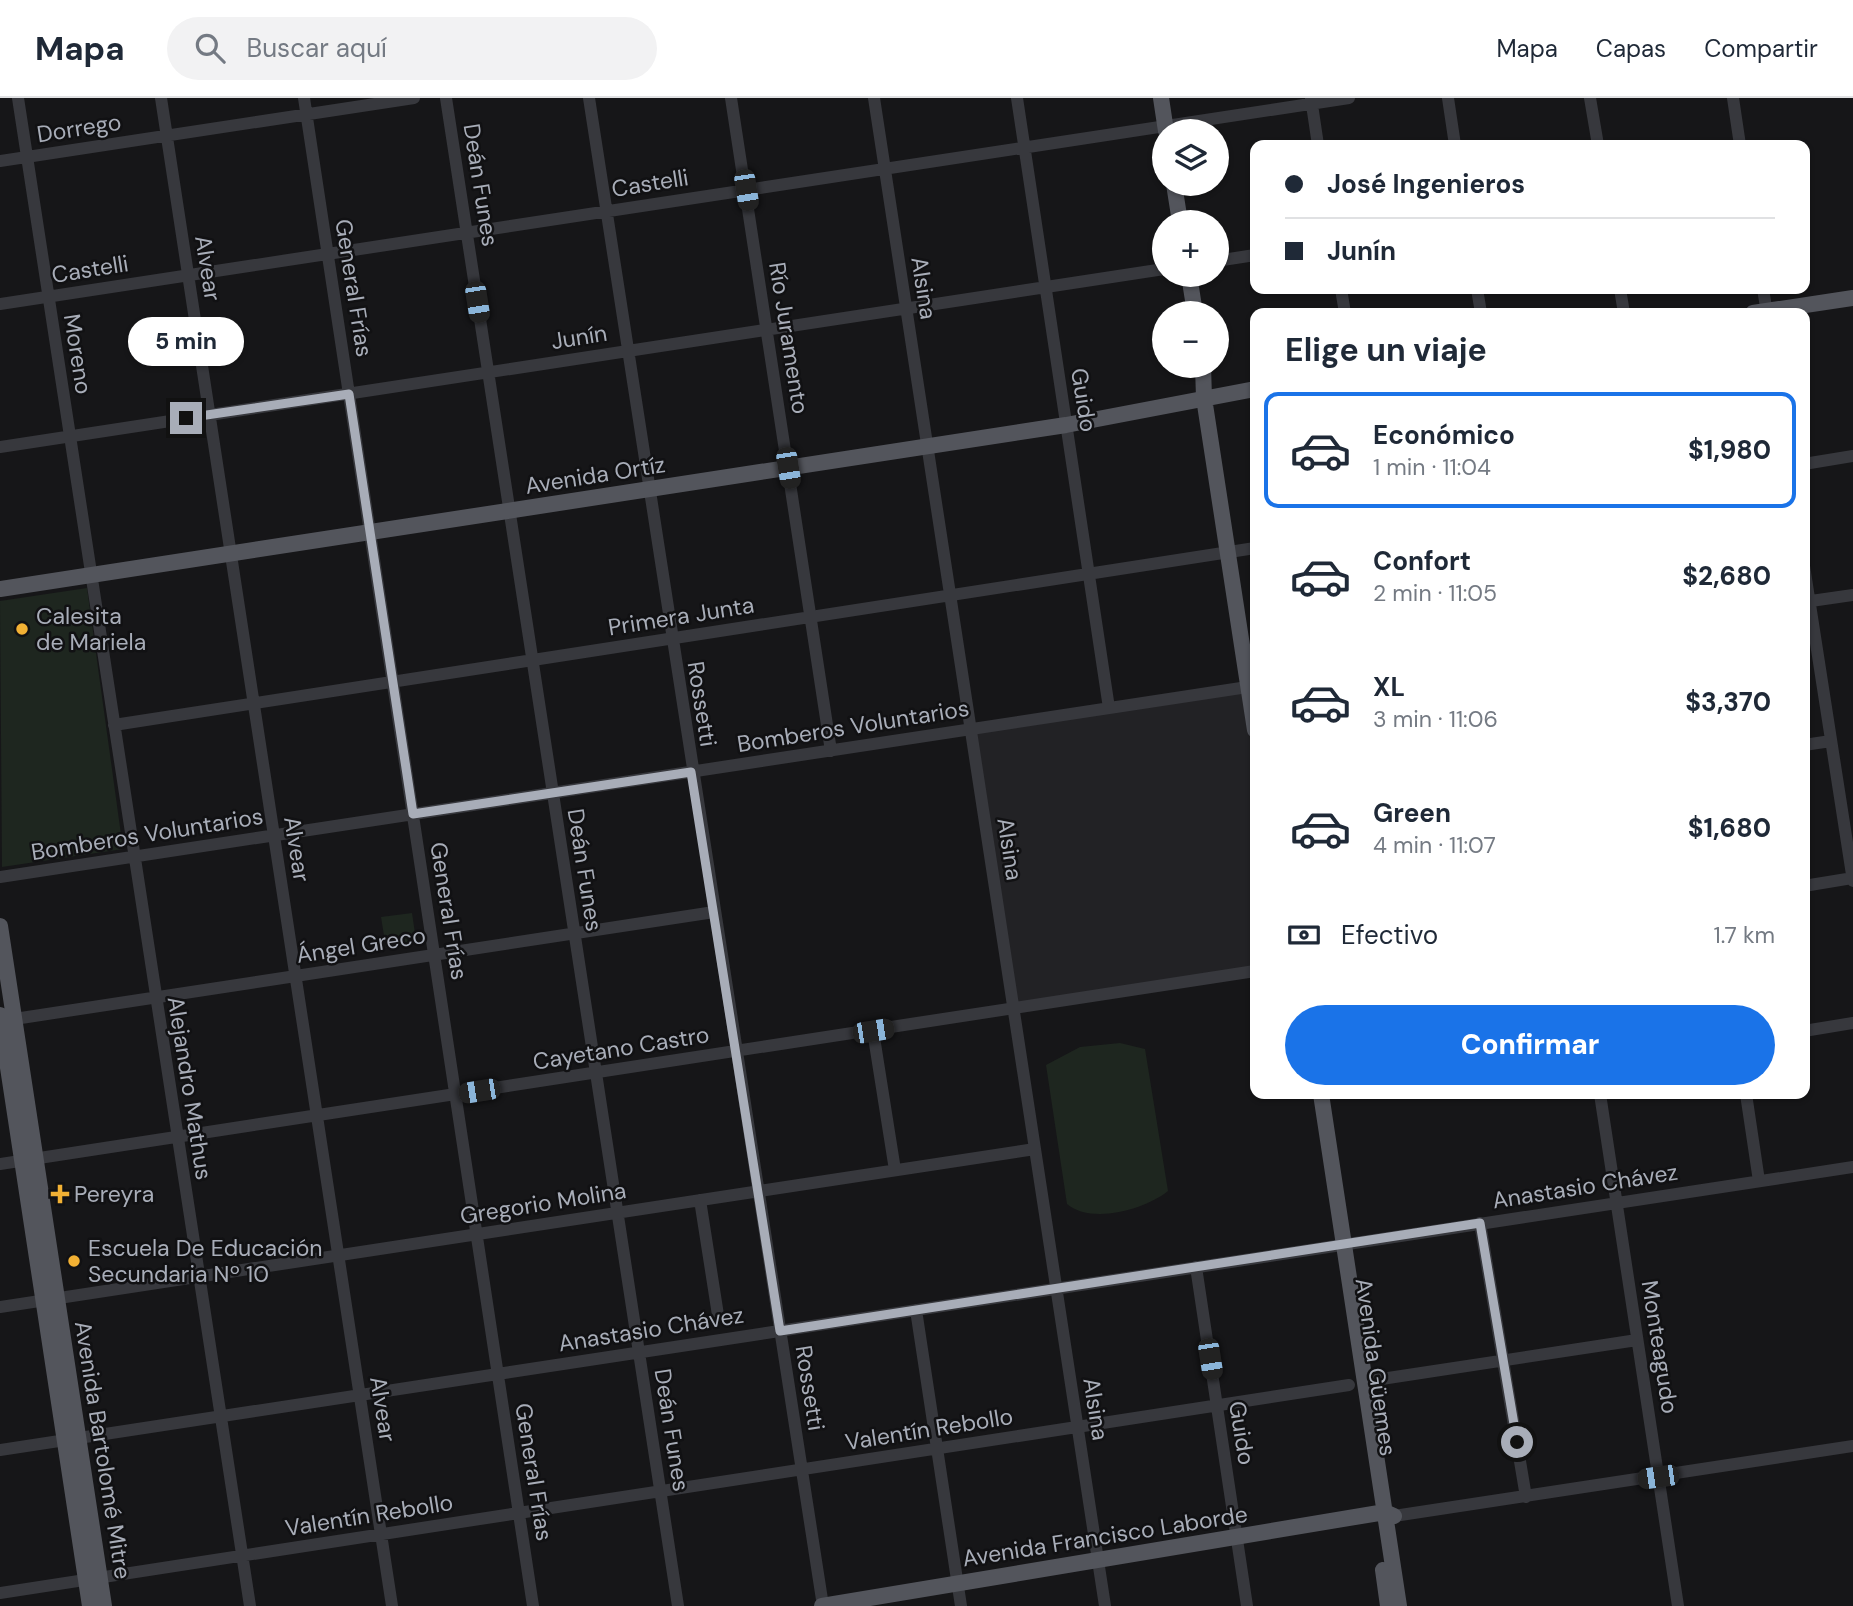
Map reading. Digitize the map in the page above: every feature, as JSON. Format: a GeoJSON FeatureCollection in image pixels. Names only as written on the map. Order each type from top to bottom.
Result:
{"type":"FeatureCollection","features":[{"type":"Feature","properties":{"kind":"main road"},"geometry":{"type":"LineString","coordinates":[[1161,98],[1164,119]]}},
{"type":"Feature","properties":{"kind":"main road"},"geometry":{"type":"LineString","coordinates":[[1788,308],[1853,298]]}},
{"type":"Feature","properties":{"kind":"main road"},"geometry":{"type":"LineString","coordinates":[[1810,316],[1853,309]]}},
{"type":"Feature","properties":{"kind":"main road"},"geometry":{"type":"LineString","coordinates":[[1204,378],[1250,679]]}},
{"type":"Feature","properties":{"kind":"main road","name":"Avenida Ortíz"},"geometry":{"type":"LineString","coordinates":[[0,589],[1066,425],[1250,391]]}},
{"type":"Feature","properties":{"kind":"main road","name":"Avenida Ortíz"},"geometry":{"type":"LineString","coordinates":[[1207,399],[1250,401]]}},
{"type":"Feature","properties":{"kind":"main road"},"geometry":{"type":"LineString","coordinates":[[1232,551],[1250,638]]}},
{"type":"Feature","properties":{"kind":"main road","name":"Avenida Bartolomé Mitre"},"geometry":{"type":"LineString","coordinates":[[0,926],[4,1019],[29,1159],[93,1578],[104,1606]]}},
{"type":"Feature","properties":{"kind":"main road","name":"Avenida Güemes"},"geometry":{"type":"LineString","coordinates":[[1312,1099],[1340,1244]]}},
{"type":"Feature","properties":{"kind":"main road","name":"Avenida Güemes"},"geometry":{"type":"LineString","coordinates":[[1322,1099],[1340,1244],[1383,1517]]}},
{"type":"Feature","properties":{"kind":"main road"},"geometry":{"type":"LineString","coordinates":[[1383,1517],[1388,1606]]}},
{"type":"Feature","properties":{"kind":"main road"},"geometry":{"type":"LineString","coordinates":[[1383,1517],[1399,1606]]}},
{"type":"Feature","properties":{"kind":"main road","name":"Avenida Francisco Laborde"},"geometry":{"type":"LineString","coordinates":[[872,1606],[959,1594],[1099,1565],[1383,1517]]}},
{"type":"Feature","properties":{"kind":"main road","name":"Avenida Bartolomé Mitre"},"geometry":{"type":"LineString","coordinates":[[90,1606],[93,1578]]}},
{"type":"Feature","properties":{"kind":"main road","name":"Avenida Francisco Laborde"},"geometry":{"type":"LineString","coordinates":[[823,1606],[959,1594]]}},
{"type":"Feature","properties":{"kind":"street","name":"Moreno"},"geometry":{"type":"LineString","coordinates":[[18,98],[90,575]]}},
{"type":"Feature","properties":{"kind":"street","name":"Alvear"},"geometry":{"type":"LineString","coordinates":[[161,98],[392,1606]]}},
{"type":"Feature","properties":{"kind":"street","name":"General Frías"},"geometry":{"type":"LineString","coordinates":[[304,98],[533,1606]]}},
{"type":"Feature","properties":{"kind":"street","name":"Dorrego"},"geometry":{"type":"LineString","coordinates":[[0,161],[414,98]]}},
{"type":"Feature","properties":{"kind":"street","name":"Deán Funes"},"geometry":{"type":"LineString","coordinates":[[446,98],[678,1606]]}},
{"type":"Feature","properties":{"kind":"street","name":"Rossetti"},"geometry":{"type":"LineString","coordinates":[[589,98],[691,772],[823,1606]]}},
{"type":"Feature","properties":{"kind":"street","name":"Río Juramento"},"geometry":{"type":"LineString","coordinates":[[732,98],[831,751]]}},
{"type":"Feature","properties":{"kind":"street","name":"Alsina"},"geometry":{"type":"LineString","coordinates":[[874,98],[1105,1606]]}},
{"type":"Feature","properties":{"kind":"street","name":"Guido"},"geometry":{"type":"LineString","coordinates":[[1017,98],[1110,708]]}},
{"type":"Feature","properties":{"kind":"street","name":"Castelli"},"geometry":{"type":"LineString","coordinates":[[1218,119],[1311,101],[1349,98]]}},
{"type":"Feature","properties":{"kind":"street"},"geometry":{"type":"LineString","coordinates":[[1448,98],[1454,140]]}},
{"type":"Feature","properties":{"kind":"street"},"geometry":{"type":"LineString","coordinates":[[1590,98],[1597,140]]}},
{"type":"Feature","properties":{"kind":"street"},"geometry":{"type":"LineString","coordinates":[[1733,98],[1739,140]]}},
{"type":"Feature","properties":{"kind":"street"},"geometry":{"type":"LineString","coordinates":[[1311,101],[1317,140]]}},
{"type":"Feature","properties":{"kind":"street","name":"Castelli"},"geometry":{"type":"LineString","coordinates":[[0,304],[1152,131]]}},
{"type":"Feature","properties":{"kind":"street"},"geometry":{"type":"LineString","coordinates":[[1229,259],[1250,256]]}},
{"type":"Feature","properties":{"kind":"street","name":"Junín"},"geometry":{"type":"LineString","coordinates":[[0,447],[1152,271]]}},
{"type":"Feature","properties":{"kind":"street"},"geometry":{"type":"LineString","coordinates":[[1810,463],[1853,456]]}},
{"type":"Feature","properties":{"kind":"street","name":"Primera Junta"},"geometry":{"type":"LineString","coordinates":[[114,725],[1250,549]]}},
{"type":"Feature","properties":{"kind":"street","name":"Alejandro Mathus"},"geometry":{"type":"LineString","coordinates":[[90,575],[250,1606]]}},
{"type":"Feature","properties":{"kind":"street"},"geometry":{"type":"LineString","coordinates":[[1810,601],[1853,594]]}},
{"type":"Feature","properties":{"kind":"street"},"geometry":{"type":"LineString","coordinates":[[1810,619],[1853,879],[1810,886]]}},
{"type":"Feature","properties":{"kind":"street","name":"Bomberos Voluntarios"},"geometry":{"type":"LineString","coordinates":[[0,877],[1250,686]]}},
{"type":"Feature","properties":{"kind":"street"},"geometry":{"type":"LineString","coordinates":[[1810,744],[1831,741]]}},
{"type":"Feature","properties":{"kind":"street","name":"Ángel Greco"},"geometry":{"type":"LineString","coordinates":[[4,1019],[714,912]]}},
{"type":"Feature","properties":{"kind":"street","name":"Cayetano Castro"},"geometry":{"type":"LineString","coordinates":[[0,1164],[1250,972]]}},
{"type":"Feature","properties":{"kind":"street"},"geometry":{"type":"LineString","coordinates":[[1810,1030],[1853,1023]]}},
{"type":"Feature","properties":{"kind":"street"},"geometry":{"type":"LineString","coordinates":[[873,1031],[895,1170]]}},
{"type":"Feature","properties":{"kind":"street","name":"Monteagudo"},"geometry":{"type":"LineString","coordinates":[[1601,1099],[1678,1606]]}},
{"type":"Feature","properties":{"kind":"street"},"geometry":{"type":"LineString","coordinates":[[1747,1099],[1759,1181]]}},
{"type":"Feature","properties":{"kind":"street","name":"Gregorio Molina"},"geometry":{"type":"LineString","coordinates":[[0,1307],[1035,1149]]}},
{"type":"Feature","properties":{"kind":"street","name":"Anastasio Chávez"},"geometry":{"type":"LineString","coordinates":[[0,1450],[1853,1167]]}},
{"type":"Feature","properties":{"kind":"street"},"geometry":{"type":"LineString","coordinates":[[700,1200],[718,1315]]}},
{"type":"Feature","properties":{"kind":"street"},"geometry":{"type":"LineString","coordinates":[[1480,1223],[1526,1497]]}},
{"type":"Feature","properties":{"kind":"street","name":"Guido"},"geometry":{"type":"LineString","coordinates":[[1196,1267],[1247,1606]]}},
{"type":"Feature","properties":{"kind":"street"},"geometry":{"type":"LineString","coordinates":[[916,1310],[959,1594]]}},
{"type":"Feature","properties":{"kind":"street"},"geometry":{"type":"LineString","coordinates":[[1375,1380],[1637,1340]]}},
{"type":"Feature","properties":{"kind":"street","name":"Valentín Rebollo"},"geometry":{"type":"LineString","coordinates":[[0,1593],[1349,1385]]}},
{"type":"Feature","properties":{"kind":"street","name":"Avenida Francisco Laborde"},"geometry":{"type":"LineString","coordinates":[[1383,1517],[1853,1446]]}},
{"type":"Feature","properties":{"kind":"shaded area"},"geometry":{"type":"Polygon","coordinates":[[[87,588],[123,849],[2,867],[0,601],[87,588]]]}},
{"type":"Feature","properties":{"kind":"shaded area"},"geometry":{"type":"Polygon","coordinates":[[[1243,692],[1250,733],[1250,968],[1016,1005],[975,733],[1243,692]]]}},
{"type":"Feature","properties":{"kind":"shaded area"},"geometry":{"type":"Polygon","coordinates":[[[412,913],[416,940],[413,944],[386,948],[381,917],[412,913]]]}},
{"type":"Feature","properties":{"kind":"shaded area"},"geometry":{"type":"Polygon","coordinates":[[[1120,1043],[1145,1049],[1168,1191],[1133,1209],[1104,1214],[1090,1213],[1067,1204],[1046,1065],[1080,1047],[1120,1043]]]}},
{"type":"Feature","properties":{"kind":"place","name":"Calesita de Mariela"},"geometry":{"type":"Point","coordinates":[22,629]}},
{"type":"Feature","properties":{"kind":"place","name":"Pereyra"},"geometry":{"type":"Point","coordinates":[60,1194]}},
{"type":"Feature","properties":{"kind":"place","name":"Escuela De Educación Secundaria Nº 10"},"geometry":{"type":"Point","coordinates":[74,1261]}},
{"type":"Feature","properties":{"kind":"route"},"geometry":{"type":"LineString","coordinates":[[186,418],[349,394],[413,814],[691,772],[780,1331],[1480,1223],[1517,1442]]}}]}
